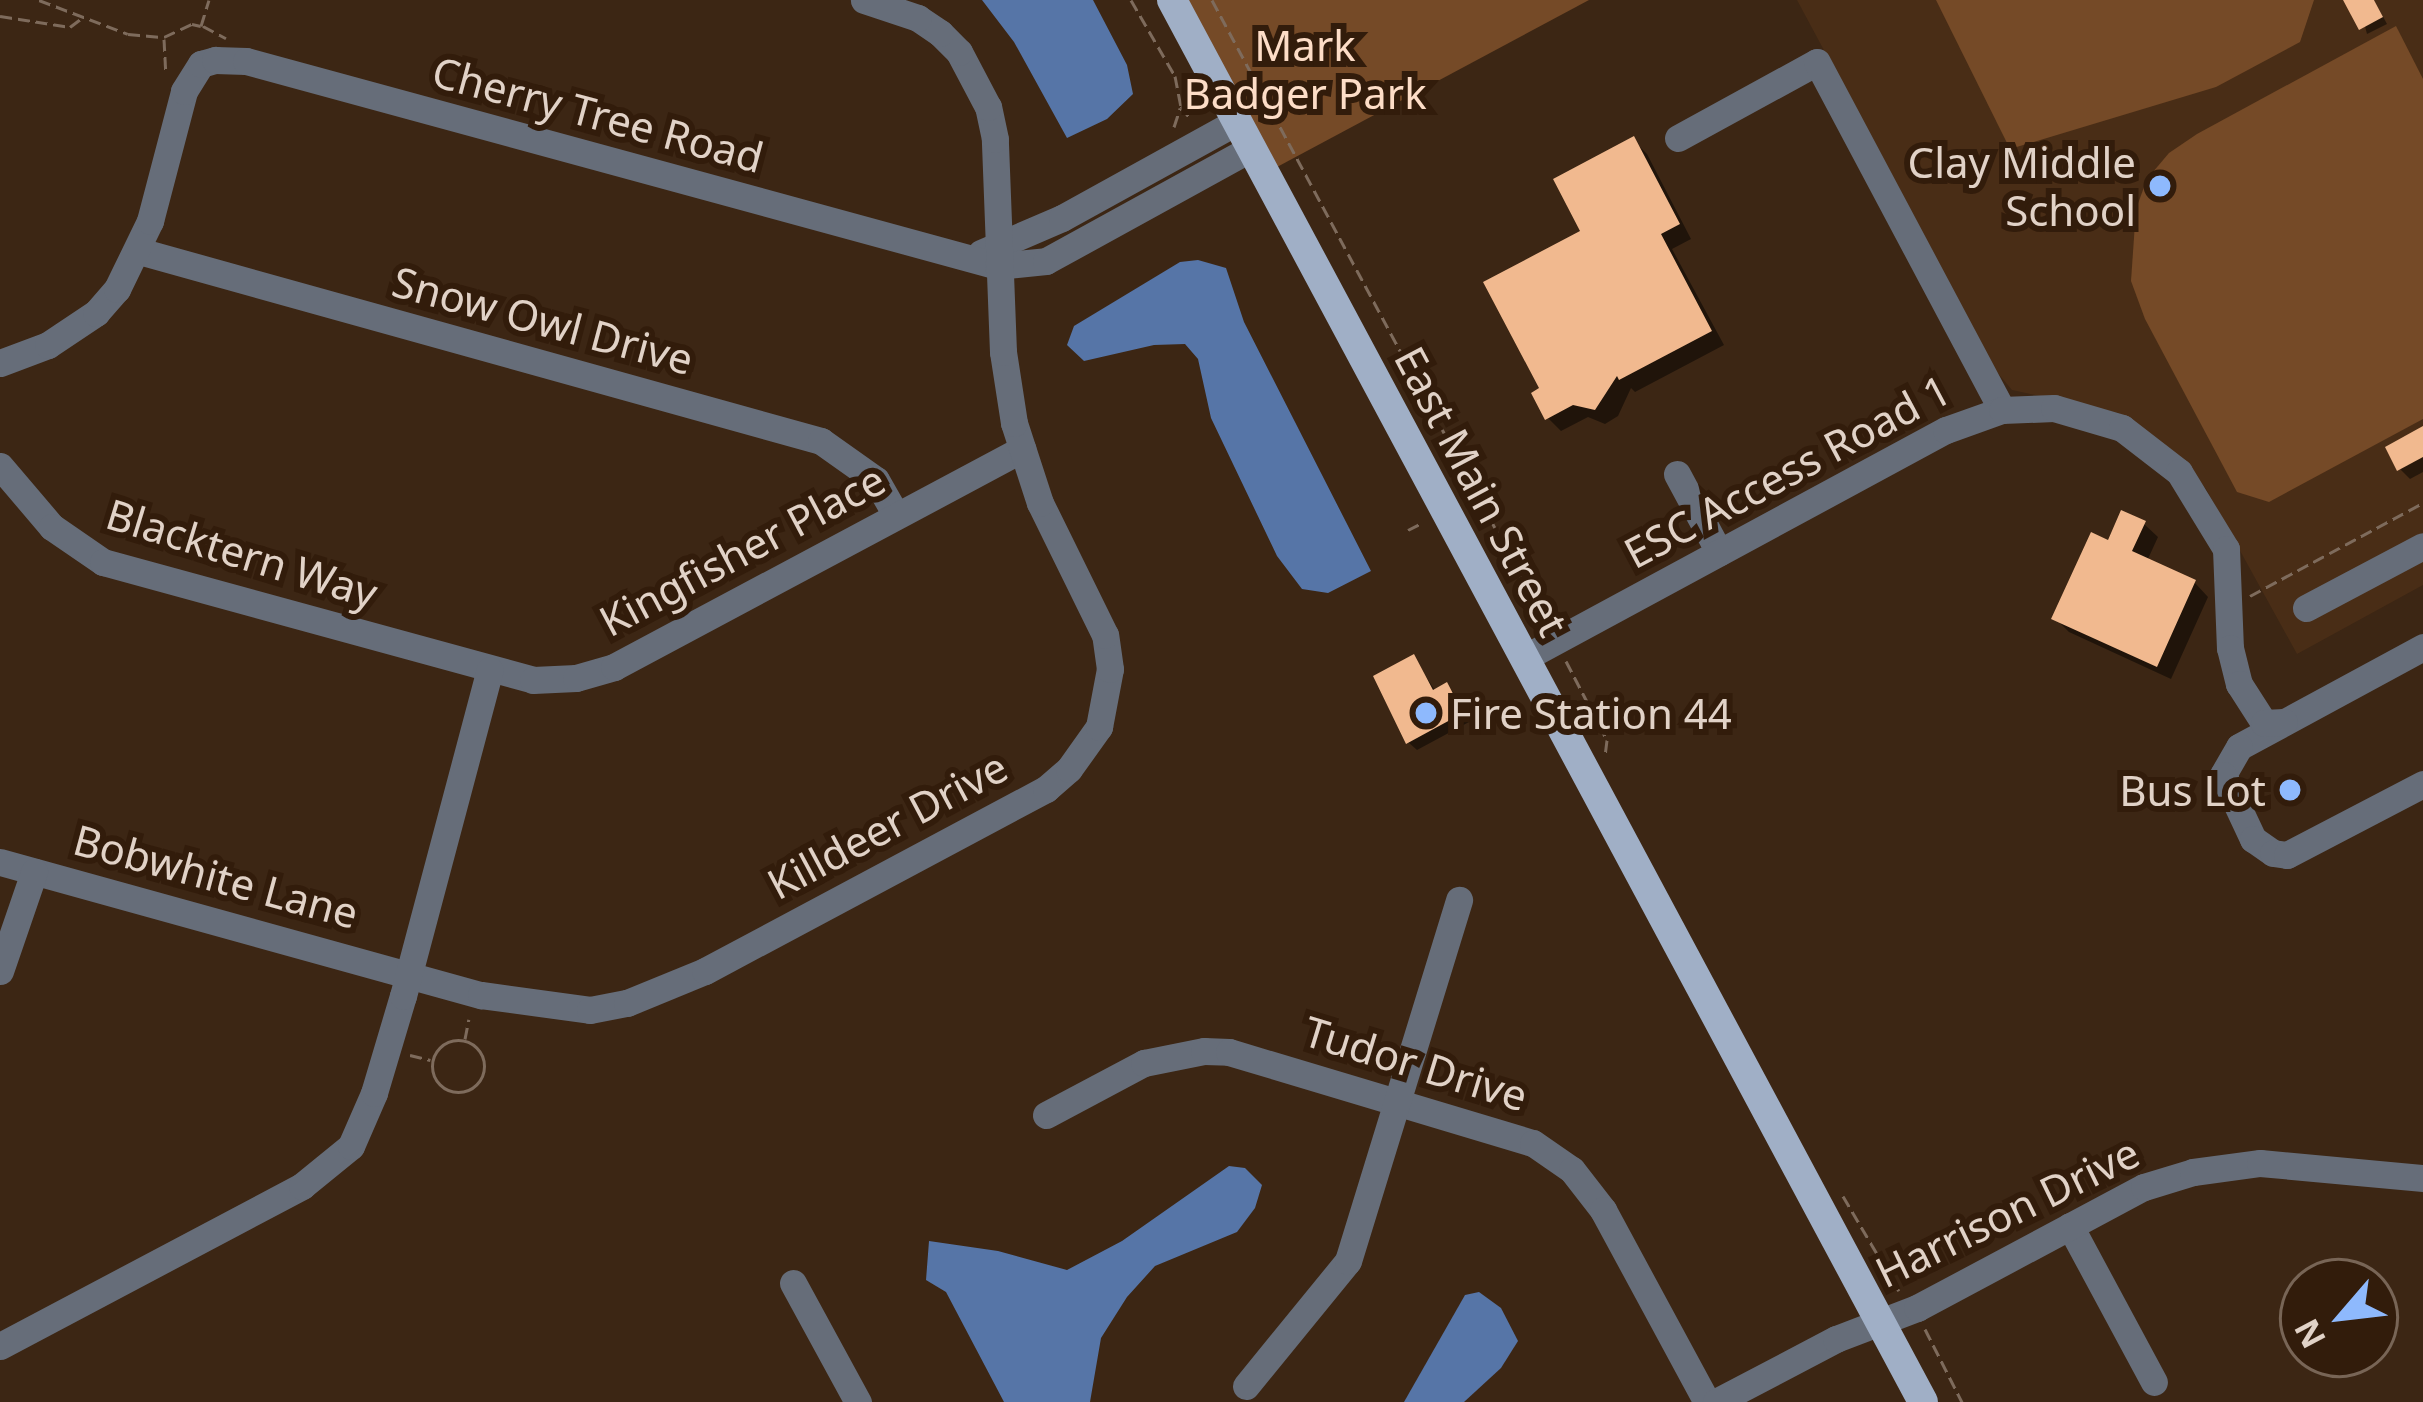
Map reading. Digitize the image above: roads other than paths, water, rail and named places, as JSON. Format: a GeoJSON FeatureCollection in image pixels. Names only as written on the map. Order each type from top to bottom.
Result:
{"type":"FeatureCollection","features":[{"type":"Feature","properties":{"kind":"main road","name":"East Main Street"},"geometry":{"type":"LineString","coordinates":[[1172,0],[1923,1402]]}},
{"type":"Feature","properties":{"kind":"street","name":"Killdeer Drive"},"geometry":{"type":"LineString","coordinates":[[410,971],[481,995],[550,1008],[627,1004],[706,971],[1046,789],[1069,770],[1099,727],[1110,669],[1105,635],[1040,503],[1022,449],[1003,352],[991,258],[994,139],[974,79],[959,52],[929,26],[863,0]]}},
{"type":"Feature","properties":{"kind":"street","name":"Cherry Tree Road"},"geometry":{"type":"LineString","coordinates":[[139,251],[184,91],[201,64],[246,61],[928,251],[991,258],[1046,261],[1243,135]]}},
{"type":"Feature","properties":{"kind":"street"},"geometry":{"type":"LineString","coordinates":[[1678,138],[1817,62],[2002,410]]}},
{"type":"Feature","properties":{"kind":"street"},"geometry":{"type":"LineString","coordinates":[[991,258],[1202,140],[1243,135]]}},
{"type":"Feature","properties":{"kind":"street"},"geometry":{"type":"LineString","coordinates":[[0,363],[48,345],[96,313],[139,251]]}},
{"type":"Feature","properties":{"kind":"street","name":"Snow Owl Drive"},"geometry":{"type":"LineString","coordinates":[[139,251],[821,441],[876,480],[896,515]]}},
{"type":"Feature","properties":{"kind":"street","name":"ESC Access Road 1"},"geometry":{"type":"LineString","coordinates":[[1524,658],[1946,430],[2002,410],[2054,408],[2122,428],[2162,455],[2217,530],[2226,550],[2230,648],[2239,684],[2263,727]]}},
{"type":"Feature","properties":{"kind":"street","name":"Kingfisher Place"},"geometry":{"type":"LineString","coordinates":[[490,670],[532,680],[576,678],[614,667],[1022,449]]}},
{"type":"Feature","properties":{"kind":"street","name":"Blacktern Way"},"geometry":{"type":"LineString","coordinates":[[0,466],[52,527],[103,562],[490,670]]}},
{"type":"Feature","properties":{"kind":"street"},"geometry":{"type":"LineString","coordinates":[[1677,474],[1719,552]]}},
{"type":"Feature","properties":{"kind":"street"},"geometry":{"type":"LineString","coordinates":[[2306,608],[2423,546]]}},
{"type":"Feature","properties":{"kind":"street"},"geometry":{"type":"LineString","coordinates":[[2423,647],[2263,727],[2230,755],[2224,784],[2253,839],[2272,853],[2296,852],[2423,784]]}},
{"type":"Feature","properties":{"kind":"street"},"geometry":{"type":"LineString","coordinates":[[0,1346],[327,1170],[351,1146],[363,1123],[410,971],[490,670]]}},
{"type":"Feature","properties":{"kind":"street","name":"Bobwhite Lane"},"geometry":{"type":"LineString","coordinates":[[0,862],[410,971]]}},
{"type":"Feature","properties":{"kind":"street"},"geometry":{"type":"LineString","coordinates":[[0,971],[34,872]]}},
{"type":"Feature","properties":{"kind":"street"},"geometry":{"type":"LineString","coordinates":[[1246,1386],[1348,1262],[1459,900]]}},
{"type":"Feature","properties":{"kind":"street","name":"Tudor Drive"},"geometry":{"type":"LineString","coordinates":[[1046,1115],[1122,1072],[1204,1051],[1256,1057],[1533,1143],[1572,1170],[1603,1210],[1711,1402]]}},
{"type":"Feature","properties":{"kind":"street","name":"Harrison Drive"},"geometry":{"type":"LineString","coordinates":[[1711,1402],[1879,1322],[1917,1309],[2144,1187],[2193,1172],[2260,1163],[2423,1178]]}},
{"type":"Feature","properties":{"kind":"street"},"geometry":{"type":"LineString","coordinates":[[2070,1226],[2154,1382]]}},
{"type":"Feature","properties":{"kind":"street"},"geometry":{"type":"LineString","coordinates":[[794,1283],[858,1402]]}},
{"type":"Feature","properties":{"kind":"water"},"geometry":{"type":"Polygon","coordinates":[[[982,0],[1093,0],[1127,65],[1133,94],[1107,119],[1067,138],[1014,42],[982,0]]]}},
{"type":"Feature","properties":{"kind":"water"},"geometry":{"type":"Polygon","coordinates":[[[1198,260],[1226,268],[1244,322],[1371,571],[1328,593],[1302,589],[1277,556],[1211,418],[1198,359],[1185,344],[1154,345],[1084,361],[1067,345],[1074,326],[1180,262],[1198,260]]]}},
{"type":"Feature","properties":{"kind":"water"},"geometry":{"type":"Polygon","coordinates":[[[1229,1166],[1245,1168],[1262,1185],[1255,1208],[1237,1232],[1155,1266],[1127,1297],[1101,1338],[1090,1402],[1004,1402],[946,1292],[926,1280],[929,1241],[998,1251],[1067,1270],[1122,1241],[1229,1166]]]}},
{"type":"Feature","properties":{"kind":"water"},"geometry":{"type":"Polygon","coordinates":[[[1479,1292],[1501,1308],[1518,1341],[1501,1368],[1464,1402],[1404,1402],[1465,1295],[1479,1292]]]}},
{"type":"Feature","properties":{"kind":"place","name":"Clay Middle School"},"geometry":{"type":"Point","coordinates":[2160,186]}},
{"type":"Feature","properties":{"kind":"place","name":"Fire Station 44"},"geometry":{"type":"Point","coordinates":[1426,713]}},
{"type":"Feature","properties":{"kind":"place","name":"Bus Lot"},"geometry":{"type":"Point","coordinates":[2290,790]}},
{"type":"Feature","properties":{"kind":"park label","name":"Mark Badger Park"},"geometry":{"type":"Point","coordinates":[1305,69]}}]}
